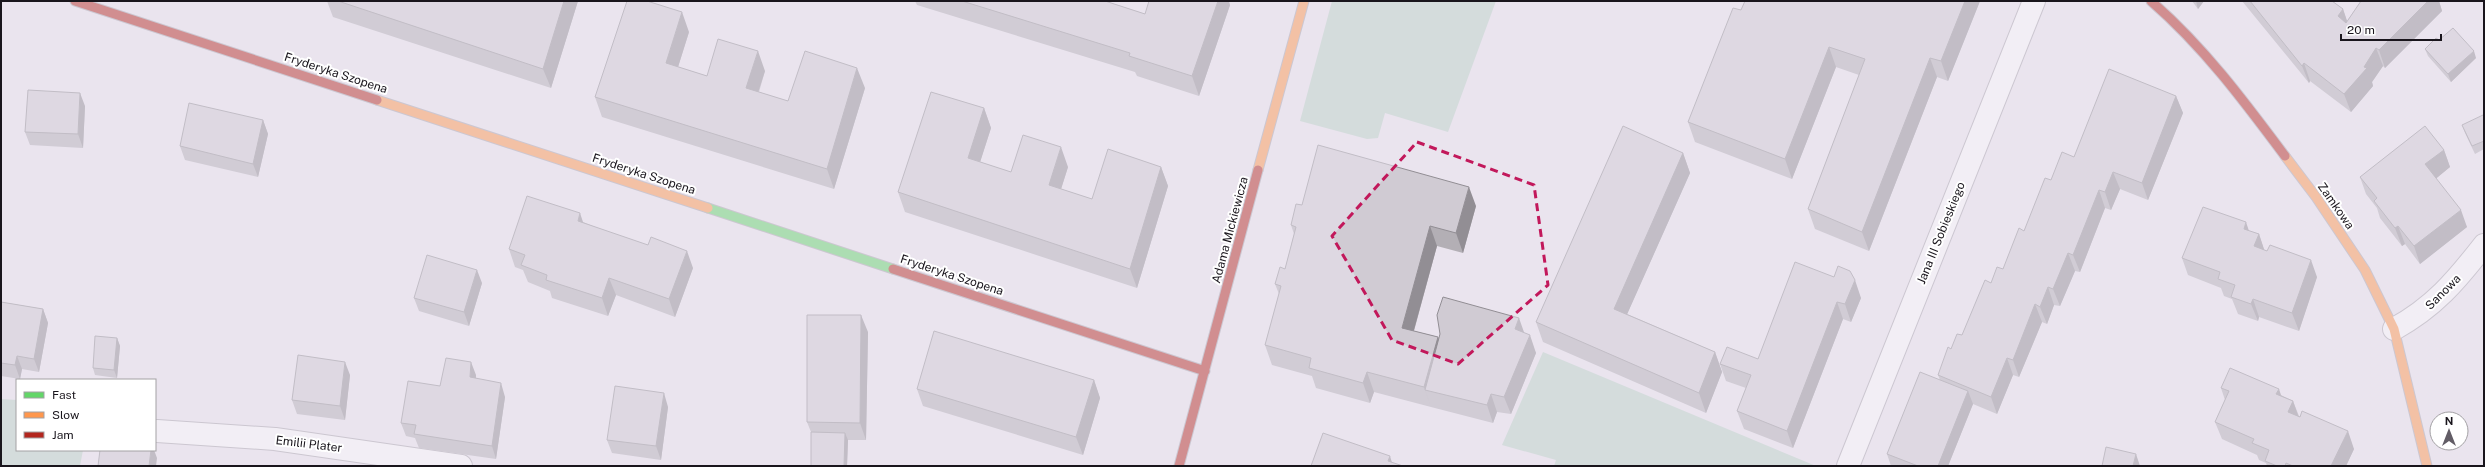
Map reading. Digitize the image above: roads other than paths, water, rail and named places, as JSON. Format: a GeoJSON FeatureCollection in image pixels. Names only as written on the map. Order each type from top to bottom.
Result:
{"type":"FeatureCollection","features":[{"type":"Feature","properties":{"kind":"street","name":"Fryderyka Szopena"},"geometry":{"type":"LineString","coordinates":[[75,1],[1205,370]]}},
{"type":"Feature","properties":{"kind":"street","name":"Adama Mickiewicza"},"geometry":{"type":"LineString","coordinates":[[1179,466],[1304,1]]}},
{"type":"Feature","properties":{"kind":"street","name":"Jana III Sobieskiego"},"geometry":{"type":"LineString","coordinates":[[1848,466],[2034,1]]}},
{"type":"Feature","properties":{"kind":"street","name":"Zamkowa"},"geometry":{"type":"LineString","coordinates":[[2151,1],[2180,26],[2232,86],[2316,197],[2365,270],[2394,330],[2427,466]]}},
{"type":"Feature","properties":{"kind":"street","name":"Sanowa"},"geometry":{"type":"LineString","coordinates":[[2394,330],[2418,316],[2437,300],[2459,277],[2484,245]]}},
{"type":"Feature","properties":{"kind":"street","name":"Emilii Plater"},"geometry":{"type":"LineString","coordinates":[[157,431],[276,439],[460,466]]}}]}
